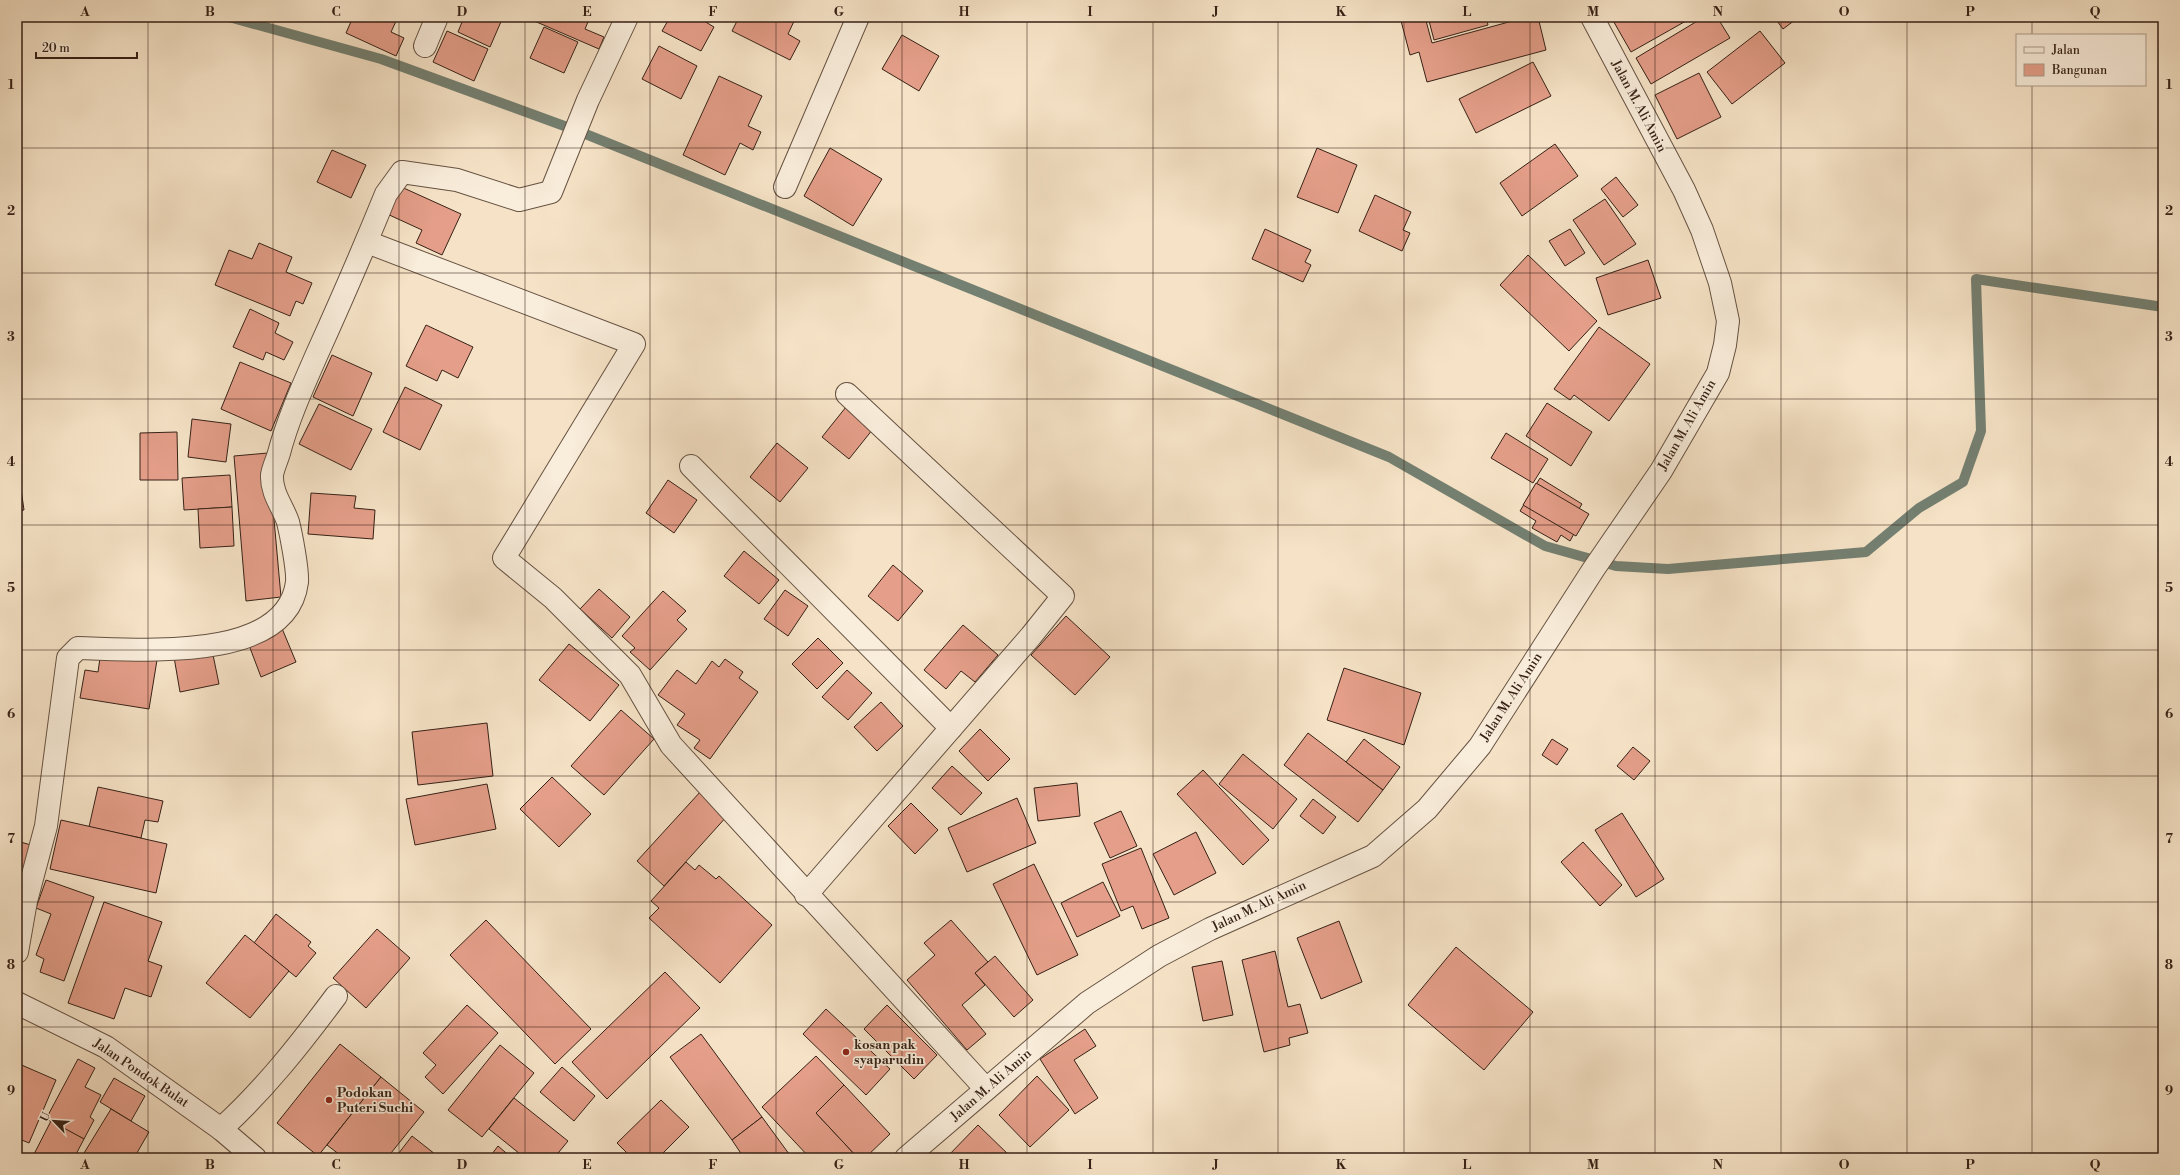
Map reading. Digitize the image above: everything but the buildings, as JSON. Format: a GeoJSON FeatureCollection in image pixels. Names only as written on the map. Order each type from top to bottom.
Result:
{"type":"FeatureCollection","features":[{"type":"Feature","properties":{"kind":"street"},"geometry":{"type":"LineString","coordinates":[[425,46],[437,17]]}},
{"type":"Feature","properties":{"kind":"street"},"geometry":{"type":"LineString","coordinates":[[17,952],[26,901],[46,826],[55,763],[65,670],[72,653],[78,648],[169,650],[214,646],[263,630],[278,621],[290,603],[297,581],[288,522],[277,500],[272,476],[284,435],[305,380],[367,242],[386,194],[402,172],[457,180],[520,200],[551,192],[588,100],[627,17]]}},
{"type":"Feature","properties":{"kind":"street"},"geometry":{"type":"LineString","coordinates":[[785,187],[858,17]]}},
{"type":"Feature","properties":{"kind":"street","name":"Jalan M. Ali Amin"},"geometry":{"type":"LineString","coordinates":[[906,1158],[1087,1003],[1159,956],[1217,925],[1373,856],[1427,809],[1480,746],[1593,570],[1661,471],[1718,373],[1725,345],[1728,321],[1720,283],[1702,230],[1684,190],[1592,17]]}},
{"type":"Feature","properties":{"kind":"street"},"geometry":{"type":"LineString","coordinates":[[367,242],[634,344],[504,558],[554,598],[630,675],[671,745],[806,895],[986,1089]]}},
{"type":"Feature","properties":{"kind":"street"},"geometry":{"type":"LineString","coordinates":[[806,895],[1063,596],[847,394]]}},
{"type":"Feature","properties":{"kind":"street"},"geometry":{"type":"LineString","coordinates":[[691,466],[951,728]]}},
{"type":"Feature","properties":{"kind":"street"},"geometry":{"type":"LineString","coordinates":[[221,1129],[250,1103],[284,1063],[336,996]]}},
{"type":"Feature","properties":{"kind":"street","name":"Jalan Pondok Bulat"},"geometry":{"type":"LineString","coordinates":[[17,1003],[106,1047],[221,1129],[255,1158]]}},
{"type":"Feature","properties":{"kind":"waterway"},"geometry":{"type":"LineString","coordinates":[[229,17],[381,59],[578,131],[1389,457],[1545,546],[1616,566],[1668,569],[1866,552],[1919,508],[1963,482],[1981,431],[1976,279],[2163,307]]}},
{"type":"Feature","properties":{"kind":"place","name":"kosan pak syaparudin"},"geometry":{"type":"Point","coordinates":[846,1052]}},
{"type":"Feature","properties":{"kind":"place","name":"Podokan Puteri Suchi"},"geometry":{"type":"Point","coordinates":[329,1100]}}]}
